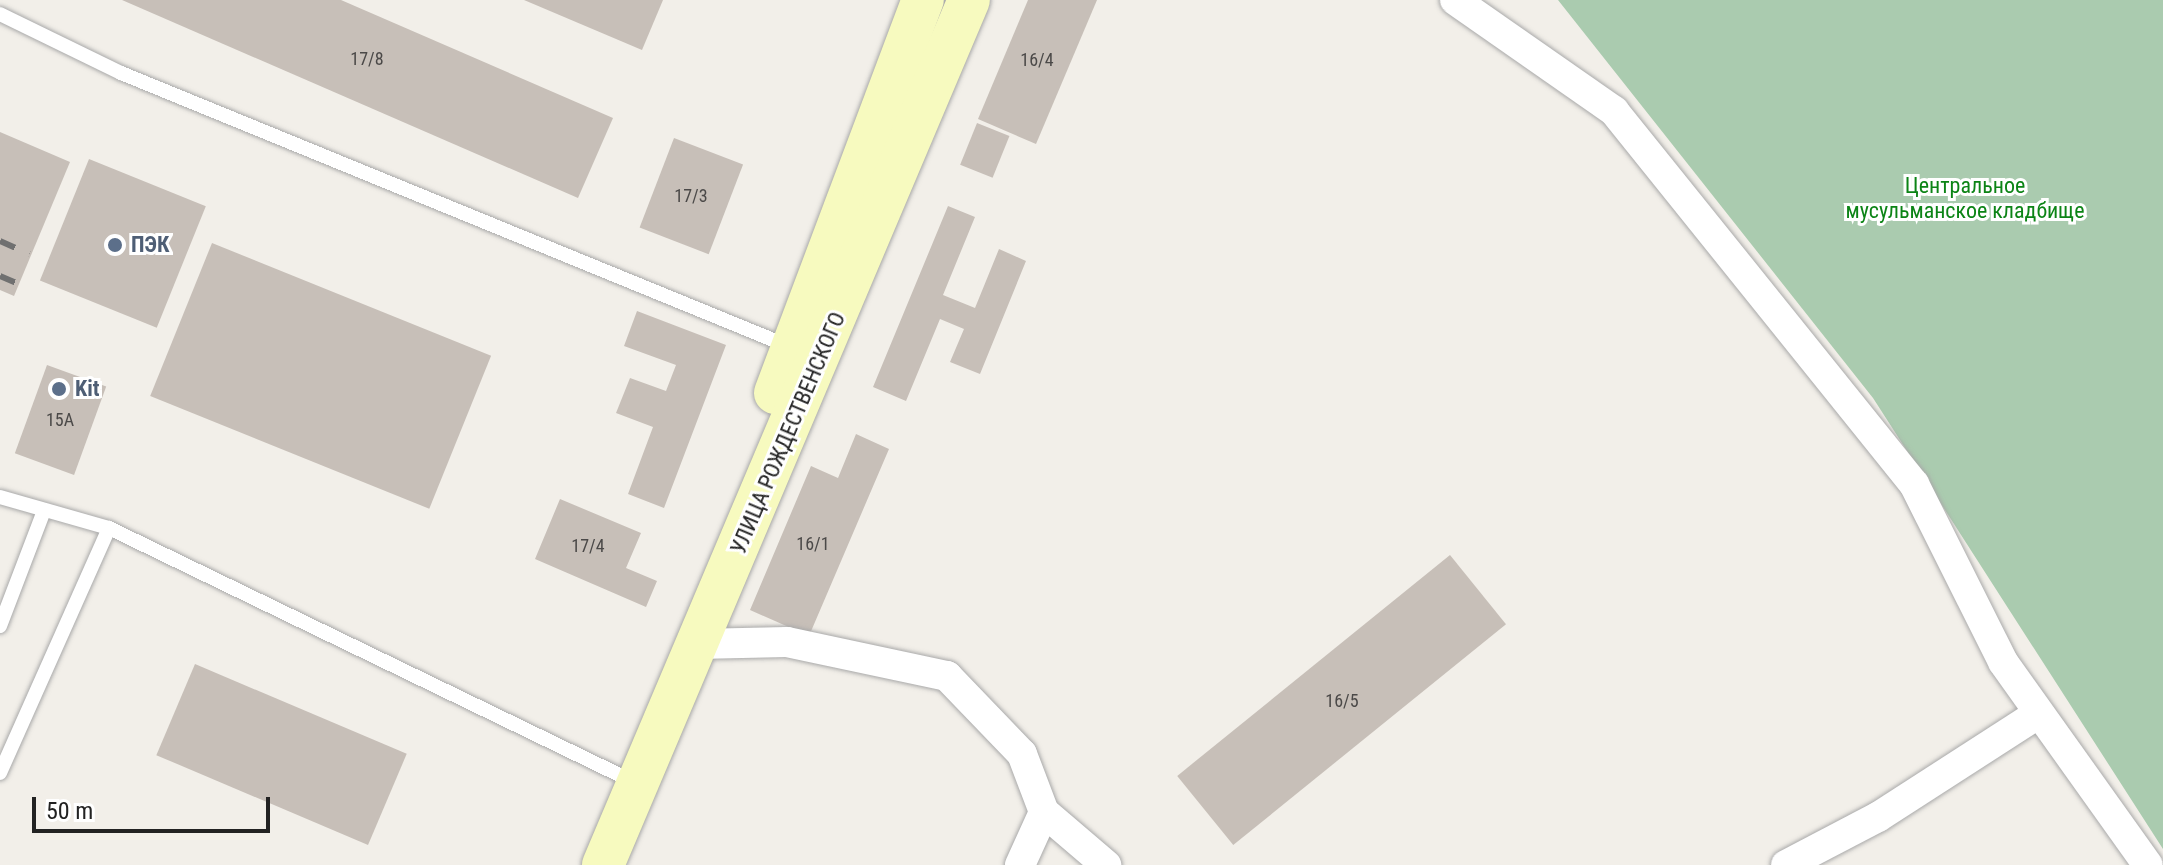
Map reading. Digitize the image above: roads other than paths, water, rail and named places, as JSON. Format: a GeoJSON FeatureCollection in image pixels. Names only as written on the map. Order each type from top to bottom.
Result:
{"type":"FeatureCollection","features":[{"type":"Feature","properties":{"kind":"main road"},"geometry":{"type":"LineString","coordinates":[[635,782],[792,348],[923,0]]}},
{"type":"Feature","properties":{"kind":"main road","name":"УЛИЦА РОЖДЕСТВЕНСКОГО"},"geometry":{"type":"LineString","coordinates":[[603,865],[635,782],[697,644],[969,0]]}},
{"type":"Feature","properties":{"kind":"street"},"geometry":{"type":"LineString","coordinates":[[1455,0],[1614,111],[1914,484],[2003,662],[2148,865]]}},
{"type":"Feature","properties":{"kind":"street"},"geometry":{"type":"LineString","coordinates":[[697,644],[787,642],[947,676],[1022,754],[1044,812],[1106,865]]}},
{"type":"Feature","properties":{"kind":"street"},"geometry":{"type":"LineString","coordinates":[[1786,865],[1878,817],[2038,714]]}},
{"type":"Feature","properties":{"kind":"street"},"geometry":{"type":"LineString","coordinates":[[1020,865],[1044,812]]}},
{"type":"Feature","properties":{"kind":"lane"},"geometry":{"type":"LineString","coordinates":[[0,14],[135,79],[792,348]]}},
{"type":"Feature","properties":{"kind":"lane"},"geometry":{"type":"LineString","coordinates":[[0,497],[109,528],[635,782]]}},
{"type":"Feature","properties":{"kind":"lane"},"geometry":{"type":"LineString","coordinates":[[0,626],[44,511]]}},
{"type":"Feature","properties":{"kind":"lane"},"geometry":{"type":"LineString","coordinates":[[0,773],[109,528]]}},
{"type":"Feature","properties":{"kind":"railway"},"geometry":{"type":"LineString","coordinates":[[0,241],[29,254]]}},
{"type":"Feature","properties":{"kind":"railway"},"geometry":{"type":"LineString","coordinates":[[0,276],[19,284]]}},
{"type":"Feature","properties":{"kind":"place","name":"ПЭК"},"geometry":{"type":"Point","coordinates":[115,245]}},
{"type":"Feature","properties":{"kind":"place","name":"Kit"},"geometry":{"type":"Point","coordinates":[59,389]}},
{"type":"Feature","properties":{"kind":"park label","name":"Центральное мусульманское кладбище"},"geometry":{"type":"Point","coordinates":[1965,198]}}]}
